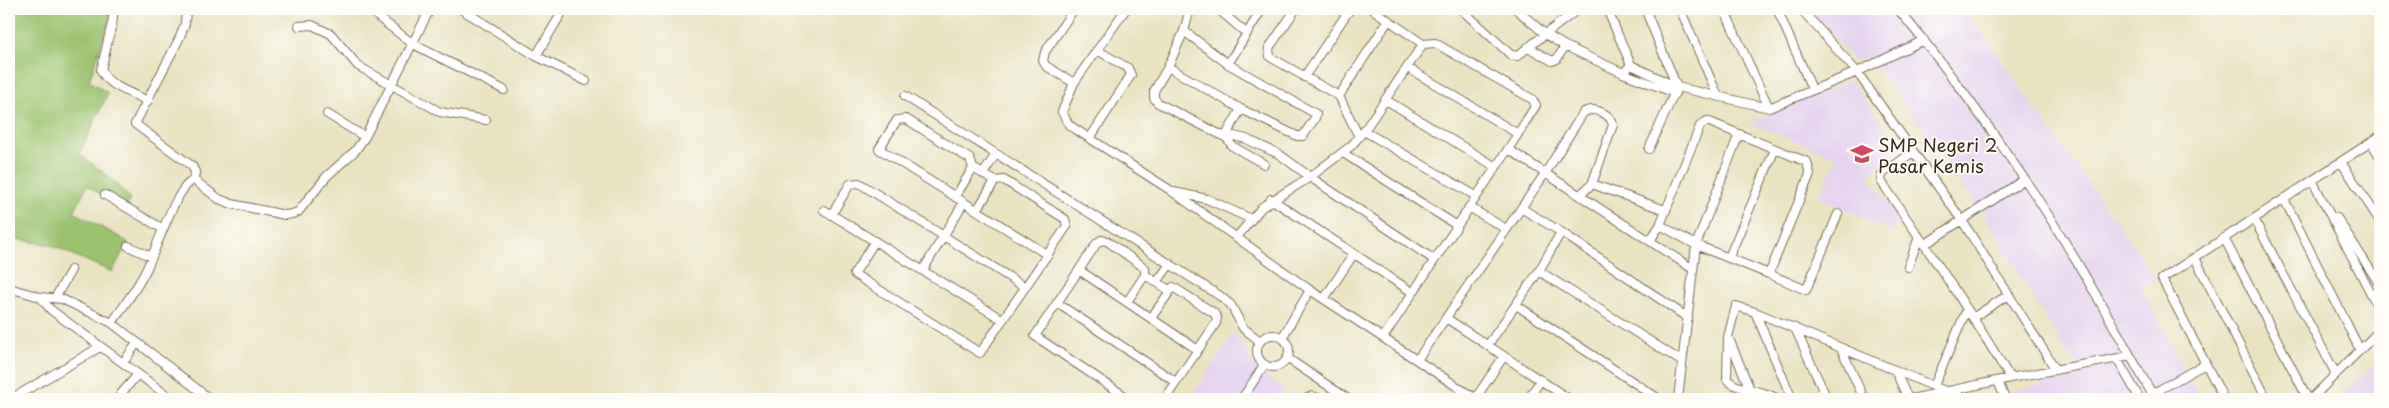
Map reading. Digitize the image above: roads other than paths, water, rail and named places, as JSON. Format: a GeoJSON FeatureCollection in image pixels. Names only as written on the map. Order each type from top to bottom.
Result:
{"type":"FeatureCollection","features":[{"type":"Feature","properties":{"kind":"street"},"geometry":{"type":"LineString","coordinates":[[106,9],[113,14],[114,19],[101,70],[110,81],[148,101]]}},
{"type":"Feature","properties":{"kind":"street"},"geometry":{"type":"LineString","coordinates":[[186,9],[185,24],[179,39],[135,124],[192,166],[195,172],[194,180]]}},
{"type":"Feature","properties":{"kind":"street"},"geometry":{"type":"LineString","coordinates":[[194,180],[219,199],[232,204],[285,215],[298,212],[327,176],[350,156],[365,137],[430,9]]}},
{"type":"Feature","properties":{"kind":"street"},"geometry":{"type":"LineString","coordinates":[[461,9],[536,56],[586,81]]}},
{"type":"Feature","properties":{"kind":"street"},"geometry":{"type":"LineString","coordinates":[[536,56],[564,9]]}},
{"type":"Feature","properties":{"kind":"street"},"geometry":{"type":"LineString","coordinates":[[1074,9],[1045,52],[1043,61],[1046,66],[1074,83]]}},
{"type":"Feature","properties":{"kind":"street"},"geometry":{"type":"LineString","coordinates":[[1126,9],[1074,83],[1062,112],[1069,125],[1170,190],[1310,290],[1476,399],[1504,356]]}},
{"type":"Feature","properties":{"kind":"street"},"geometry":{"type":"LineString","coordinates":[[1190,9],[1184,31],[1168,67],[1154,91],[1154,98],[1158,103],[1226,138],[1232,146],[1264,164]]}},
{"type":"Feature","properties":{"kind":"street"},"geometry":{"type":"LineString","coordinates":[[1218,9],[1246,33]]}},
{"type":"Feature","properties":{"kind":"street"},"geometry":{"type":"LineString","coordinates":[[1228,64],[1262,9]]}},
{"type":"Feature","properties":{"kind":"street"},"geometry":{"type":"LineString","coordinates":[[1296,9],[1271,45],[1268,53],[1272,59],[1339,96],[1361,134],[1476,196]]}},
{"type":"Feature","properties":{"kind":"street"},"geometry":{"type":"LineString","coordinates":[[1304,77],[1350,9]]}},
{"type":"Feature","properties":{"kind":"street"},"geometry":{"type":"LineString","coordinates":[[1372,9],[1423,44],[1435,43],[1532,99],[1536,105],[1383,338]]}},
{"type":"Feature","properties":{"kind":"street"},"geometry":{"type":"LineString","coordinates":[[1461,9],[1511,54],[1516,56],[1578,9]]}},
{"type":"Feature","properties":{"kind":"street"},"geometry":{"type":"LineString","coordinates":[[1516,9],[1545,34],[1564,46],[1623,73],[1676,90],[1718,96],[1769,108],[1857,72],[1924,40]]}},
{"type":"Feature","properties":{"kind":"street"},"geometry":{"type":"LineString","coordinates":[[1607,9],[1631,64],[1676,90]]}},
{"type":"Feature","properties":{"kind":"street"},"geometry":{"type":"LineString","coordinates":[[1645,9],[1676,90],[1649,149]]}},
{"type":"Feature","properties":{"kind":"street"},"geometry":{"type":"LineString","coordinates":[[1680,9],[1718,96]]}},
{"type":"Feature","properties":{"kind":"street"},"geometry":{"type":"LineString","coordinates":[[1724,9],[1769,108]]}},
{"type":"Feature","properties":{"kind":"street"},"geometry":{"type":"LineString","coordinates":[[1777,9],[1812,89]]}},
{"type":"Feature","properties":{"kind":"street"},"geometry":{"type":"LineString","coordinates":[[1801,9],[1857,72],[1963,222],[2056,370]]}},
{"type":"Feature","properties":{"kind":"street"},"geometry":{"type":"LineString","coordinates":[[1898,9],[1924,40],[2025,179],[2080,267],[2153,397],[2205,364]]}},
{"type":"Feature","properties":{"kind":"street"},"geometry":{"type":"LineString","coordinates":[[378,17],[413,44],[504,90]]}},
{"type":"Feature","properties":{"kind":"street"},"geometry":{"type":"LineString","coordinates":[[1339,96],[1388,20]]}},
{"type":"Feature","properties":{"kind":"street"},"geometry":{"type":"LineString","coordinates":[[299,26],[312,25],[331,34],[358,66],[440,112],[486,120]]}},
{"type":"Feature","properties":{"kind":"street"},"geometry":{"type":"LineString","coordinates":[[1168,67],[1241,109],[1297,136],[1303,136],[1306,133],[1316,114],[1228,64],[1184,31]]}},
{"type":"Feature","properties":{"kind":"street"},"geometry":{"type":"LineString","coordinates":[[1236,238],[1251,218],[1271,199],[1310,177],[1343,153],[1361,134],[1386,100],[1423,44]]}},
{"type":"Feature","properties":{"kind":"street"},"geometry":{"type":"LineString","coordinates":[[1528,47],[1552,61],[1557,59],[1564,46]]}},
{"type":"Feature","properties":{"kind":"street"},"geometry":{"type":"LineString","coordinates":[[1090,138],[1131,75],[1128,68],[1097,50]]}},
{"type":"Feature","properties":{"kind":"street"},"geometry":{"type":"LineString","coordinates":[[1623,73],[1631,64]]}},
{"type":"Feature","properties":{"kind":"street"},"geometry":{"type":"LineString","coordinates":[[1408,68],[1518,134]]}},
{"type":"Feature","properties":{"kind":"street"},"geometry":{"type":"LineString","coordinates":[[905,96],[1170,264],[1230,305],[1243,328],[1260,341]]}},
{"type":"Feature","properties":{"kind":"street"},"geometry":{"type":"LineString","coordinates":[[1386,100],[1496,167]]}},
{"type":"Feature","properties":{"kind":"street"},"geometry":{"type":"LineString","coordinates":[[1226,138],[1241,109]]}},
{"type":"Feature","properties":{"kind":"street"},"geometry":{"type":"LineString","coordinates":[[1417,360],[1546,172],[1583,113],[1593,109],[1609,118],[1612,125],[1592,184],[1580,196]]}},
{"type":"Feature","properties":{"kind":"street"},"geometry":{"type":"LineString","coordinates":[[327,114],[365,137]]}},
{"type":"Feature","properties":{"kind":"street"},"geometry":{"type":"LineString","coordinates":[[875,241],[854,274],[980,353],[1048,255],[1067,226],[1065,219],[1004,180],[995,181],[973,168],[970,159],[906,119],[897,120],[879,149],[1048,255]]}},
{"type":"Feature","properties":{"kind":"street"},"geometry":{"type":"LineString","coordinates":[[1650,242],[1660,225],[1702,123],[1712,122],[1807,162],[1810,174],[1769,274]]}},
{"type":"Feature","properties":{"kind":"street"},"geometry":{"type":"LineString","coordinates":[[1678,399],[1696,245],[1739,134]]}},
{"type":"Feature","properties":{"kind":"street"},"geometry":{"type":"LineString","coordinates":[[1226,138],[1234,136],[1280,154],[1310,177],[1434,259]]}},
{"type":"Feature","properties":{"kind":"street"},"geometry":{"type":"LineString","coordinates":[[2224,399],[2162,279],[2380,136]]}},
{"type":"Feature","properties":{"kind":"street"},"geometry":{"type":"LineString","coordinates":[[2371,142],[2380,157]]}},
{"type":"Feature","properties":{"kind":"street"},"geometry":{"type":"LineString","coordinates":[[1729,257],[1775,148]]}},
{"type":"Feature","properties":{"kind":"street"},"geometry":{"type":"LineString","coordinates":[[1508,149],[1546,172],[1693,270]]}},
{"type":"Feature","properties":{"kind":"street"},"geometry":{"type":"LineString","coordinates":[[1913,152],[1880,177],[1974,317],[2010,378]]}},
{"type":"Feature","properties":{"kind":"street"},"geometry":{"type":"LineString","coordinates":[[1343,153],[1456,226]]}},
{"type":"Feature","properties":{"kind":"street"},"geometry":{"type":"LineString","coordinates":[[983,174],[996,154]]}},
{"type":"Feature","properties":{"kind":"street"},"geometry":{"type":"LineString","coordinates":[[2341,162],[2380,221]]}},
{"type":"Feature","properties":{"kind":"street"},"geometry":{"type":"LineString","coordinates":[[955,197],[973,168]]}},
{"type":"Feature","properties":{"kind":"street"},"geometry":{"type":"LineString","coordinates":[[1924,245],[1963,222],[2025,179]]}},
{"type":"Feature","properties":{"kind":"street"},"geometry":{"type":"LineString","coordinates":[[112,323],[144,275],[163,228],[179,196],[186,184],[194,180]]}},
{"type":"Feature","properties":{"kind":"street"},"geometry":{"type":"LineString","coordinates":[[2312,180],[2380,284]]}},
{"type":"Feature","properties":{"kind":"street"},"geometry":{"type":"LineString","coordinates":[[2312,180],[2380,311]]}},
{"type":"Feature","properties":{"kind":"street"},"geometry":{"type":"LineString","coordinates":[[977,210],[995,181]]}},
{"type":"Feature","properties":{"kind":"street"},"geometry":{"type":"LineString","coordinates":[[832,214],[850,184],[859,183],[1026,287]]}},
{"type":"Feature","properties":{"kind":"street"},"geometry":{"type":"LineString","coordinates":[[1592,184],[1665,210]]}},
{"type":"Feature","properties":{"kind":"street"},"geometry":{"type":"LineString","coordinates":[[1170,190],[1207,200],[1251,218]]}},
{"type":"Feature","properties":{"kind":"street"},"geometry":{"type":"LineString","coordinates":[[105,195],[163,228]]}},
{"type":"Feature","properties":{"kind":"street"},"geometry":{"type":"LineString","coordinates":[[1271,199],[1353,255],[1412,292]]}},
{"type":"Feature","properties":{"kind":"street"},"geometry":{"type":"LineString","coordinates":[[2284,199],[2360,350]]}},
{"type":"Feature","properties":{"kind":"street"},"geometry":{"type":"LineString","coordinates":[[923,270],[964,202]]}},
{"type":"Feature","properties":{"kind":"street"},"geometry":{"type":"LineString","coordinates":[[1469,207],[1506,229]]}},
{"type":"Feature","properties":{"kind":"street"},"geometry":{"type":"LineString","coordinates":[[1521,208],[1562,232],[1688,318]]}},
{"type":"Feature","properties":{"kind":"street"},"geometry":{"type":"LineString","coordinates":[[824,210],[1003,320]]}},
{"type":"Feature","properties":{"kind":"street"},"geometry":{"type":"LineString","coordinates":[[1660,225],[1696,245],[1806,290],[1838,214]]}},
{"type":"Feature","properties":{"kind":"street"},"geometry":{"type":"LineString","coordinates":[[2254,218],[2336,374]]}},
{"type":"Feature","properties":{"kind":"street"},"geometry":{"type":"LineString","coordinates":[[1488,345],[1516,305],[1562,232]]}},
{"type":"Feature","properties":{"kind":"street"},"geometry":{"type":"LineString","coordinates":[[1908,267],[1919,237]]}},
{"type":"Feature","properties":{"kind":"street"},"geometry":{"type":"LineString","coordinates":[[2224,238],[2310,399],[2380,330]]}},
{"type":"Feature","properties":{"kind":"street"},"geometry":{"type":"LineString","coordinates":[[1127,302],[1145,275],[1144,266],[1103,240],[1097,243],[1035,336],[1129,399]]}},
{"type":"Feature","properties":{"kind":"street"},"geometry":{"type":"LineString","coordinates":[[128,246],[152,257]]}},
{"type":"Feature","properties":{"kind":"street"},"geometry":{"type":"LineString","coordinates":[[1324,299],[1353,255]]}},
{"type":"Feature","properties":{"kind":"street"},"geometry":{"type":"LineString","coordinates":[[2194,258],[2267,399]]}},
{"type":"Feature","properties":{"kind":"street"},"geometry":{"type":"LineString","coordinates":[[1157,282],[1170,264]]}},
{"type":"Feature","properties":{"kind":"street"},"geometry":{"type":"LineString","coordinates":[[55,298],[71,270]]}},
{"type":"Feature","properties":{"kind":"street"},"geometry":{"type":"LineString","coordinates":[[1079,270],[1198,350]]}},
{"type":"Feature","properties":{"kind":"street"},"geometry":{"type":"LineString","coordinates":[[1538,271],[1681,361]]}},
{"type":"Feature","properties":{"kind":"street"},"geometry":{"type":"LineString","coordinates":[[1145,275],[1169,290]]}},
{"type":"Feature","properties":{"kind":"street"},"geometry":{"type":"LineString","coordinates":[[1151,318],[1172,287],[1177,288],[1216,315],[1216,323],[1165,399]]}},
{"type":"Feature","properties":{"kind":"street"},"geometry":{"type":"LineString","coordinates":[[9,288],[40,297],[55,298],[74,303],[112,323],[210,399]]}},
{"type":"Feature","properties":{"kind":"street"},"geometry":{"type":"LineString","coordinates":[[1282,338],[1310,290]]}},
{"type":"Feature","properties":{"kind":"street"},"geometry":{"type":"LineString","coordinates":[[1974,317],[2008,295]]}},
{"type":"Feature","properties":{"kind":"street"},"geometry":{"type":"LineString","coordinates":[[40,297],[51,310],[100,348],[172,399]]}},
{"type":"Feature","properties":{"kind":"street"},"geometry":{"type":"LineString","coordinates":[[1057,303],[1176,382]]}},
{"type":"Feature","properties":{"kind":"street"},"geometry":{"type":"LineString","coordinates":[[1516,305],[1659,399]]}},
{"type":"Feature","properties":{"kind":"street"},"geometry":{"type":"LineString","coordinates":[[1778,399],[1748,388],[1736,386],[1727,378],[1728,337],[1736,306],[1795,328],[1945,391]]}},
{"type":"Feature","properties":{"kind":"street"},"geometry":{"type":"LineString","coordinates":[[1934,386],[1967,308]]}},
{"type":"Feature","properties":{"kind":"street"},"geometry":{"type":"LineString","coordinates":[[1755,312],[1792,399]]}},
{"type":"Feature","properties":{"kind":"street"},"geometry":{"type":"LineString","coordinates":[[1446,318],[1568,399]]}},
{"type":"Feature","properties":{"kind":"street"},"geometry":{"type":"LineString","coordinates":[[1795,328],[1827,399]]}},
{"type":"Feature","properties":{"kind":"street"},"geometry":{"type":"LineString","coordinates":[[1270,335],[1282,338],[1288,347],[1287,358],[1277,366],[1264,365],[1257,354],[1260,341],[1270,335]]}},
{"type":"Feature","properties":{"kind":"street"},"geometry":{"type":"LineString","coordinates":[[1728,337],[1748,388]]}},
{"type":"Feature","properties":{"kind":"street"},"geometry":{"type":"LineString","coordinates":[[123,363],[137,343]]}},
{"type":"Feature","properties":{"kind":"street"},"geometry":{"type":"LineString","coordinates":[[11,399],[100,348]]}},
{"type":"Feature","properties":{"kind":"street"},"geometry":{"type":"LineString","coordinates":[[1841,348],[1864,399]]}},
{"type":"Feature","properties":{"kind":"street"},"geometry":{"type":"LineString","coordinates":[[1895,370],[1910,399],[2130,356]]}},
{"type":"Feature","properties":{"kind":"street"},"geometry":{"type":"LineString","coordinates":[[1287,358],[1348,399]]}},
{"type":"Feature","properties":{"kind":"street"},"geometry":{"type":"LineString","coordinates":[[2117,359],[2140,399]]}},
{"type":"Feature","properties":{"kind":"street"},"geometry":{"type":"LineString","coordinates":[[1242,399],[1264,365]]}},
{"type":"Feature","properties":{"kind":"street"},"geometry":{"type":"LineString","coordinates":[[120,399],[120,395],[138,374]]}},
{"type":"Feature","properties":{"kind":"street"},"geometry":{"type":"LineString","coordinates":[[1528,399],[1541,380]]}},
{"type":"Feature","properties":{"kind":"street"},"geometry":{"type":"LineString","coordinates":[[1998,381],[2005,399]]}},
{"type":"Feature","properties":{"kind":"street"},"geometry":{"type":"LineString","coordinates":[[1957,389],[1961,399]]}},
{"type":"Feature","properties":{"kind":"street"},"geometry":{"type":"LineString","coordinates":[[1306,399],[1312,396],[1321,399]]}},
{"type":"Feature","properties":{"kind":"place","name":"SMP Negeri 2 Pasar Kemis"},"geometry":{"type":"Point","coordinates":[1862,154]}}]}
